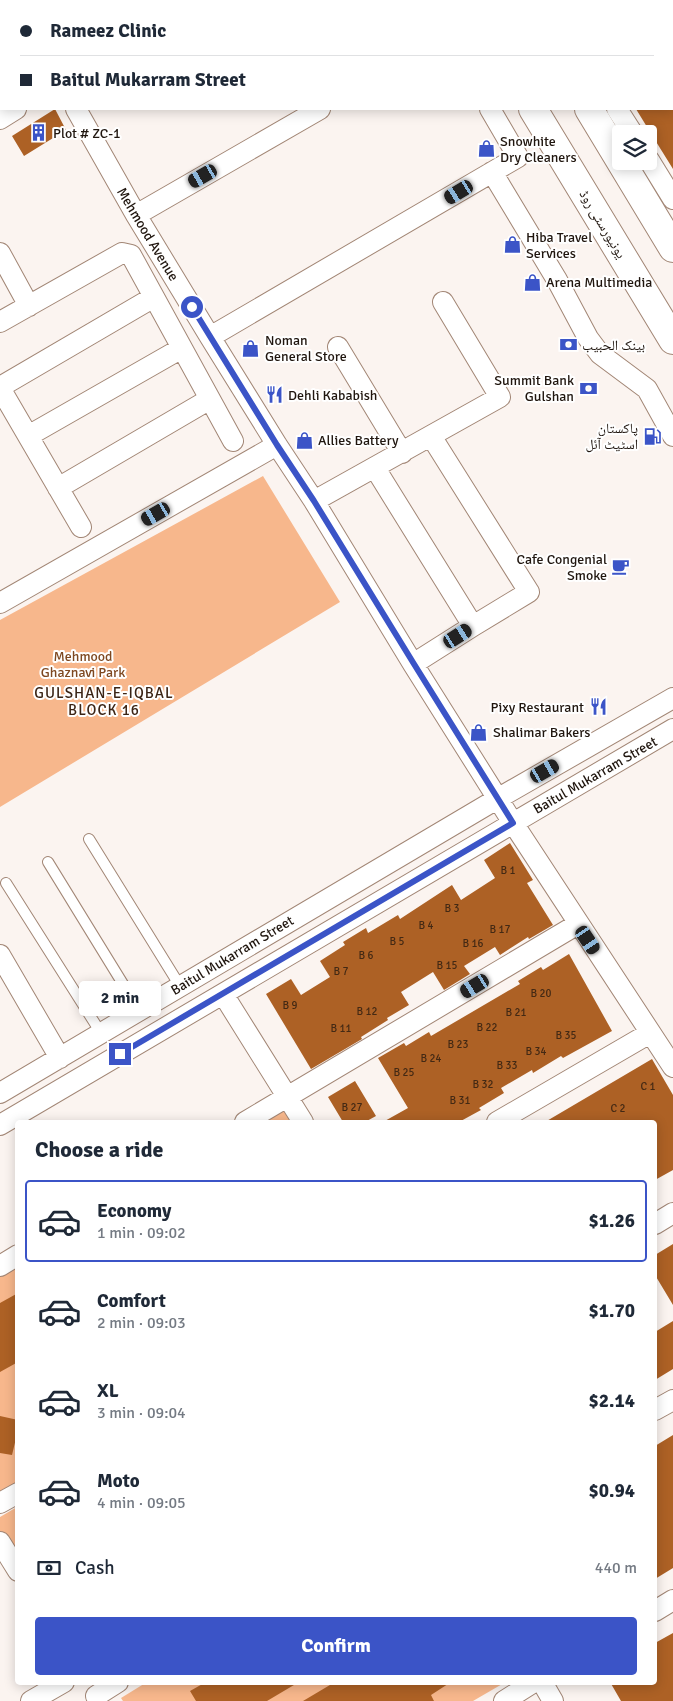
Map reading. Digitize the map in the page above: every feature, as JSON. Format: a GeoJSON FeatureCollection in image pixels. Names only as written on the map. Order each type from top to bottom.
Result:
{"type":"FeatureCollection","features":[{"type":"Feature","properties":{"kind":"main road","name":"یونیورسٹی روڈ"},"geometry":{"type":"LineString","coordinates":[[534,110],[673,340]]}},
{"type":"Feature","properties":{"kind":"main road"},"geometry":{"type":"LineString","coordinates":[[590,110],[673,248]]}},
{"type":"Feature","properties":{"kind":"street"},"geometry":{"type":"LineString","coordinates":[[0,119],[14,110]]}},
{"type":"Feature","properties":{"kind":"street","name":"Mehmood Avenue"},"geometry":{"type":"LineString","coordinates":[[77,110],[136,215],[210,337],[314,501],[497,799],[673,1067]]}},
{"type":"Feature","properties":{"kind":"street"},"geometry":{"type":"LineString","coordinates":[[136,215],[318,110]]}},
{"type":"Feature","properties":{"kind":"street"},"geometry":{"type":"LineString","coordinates":[[210,337],[518,157],[495,110]]}},
{"type":"Feature","properties":{"kind":"street"},"geometry":{"type":"LineString","coordinates":[[618,110],[627,125]]}},
{"type":"Feature","properties":{"kind":"street"},"geometry":{"type":"LineString","coordinates":[[655,170],[673,199]]}},
{"type":"Feature","properties":{"kind":"street"},"geometry":{"type":"LineString","coordinates":[[492,172],[557,280],[588,338],[600,354],[647,389],[673,436]]}},
{"type":"Feature","properties":{"kind":"street"},"geometry":{"type":"LineString","coordinates":[[0,322],[122,253],[131,255],[233,441]]}},
{"type":"Feature","properties":{"kind":"street"},"geometry":{"type":"LineString","coordinates":[[0,254],[29,306]]}},
{"type":"Feature","properties":{"kind":"street"},"geometry":{"type":"LineString","coordinates":[[81,527],[0,387],[154,297]]}},
{"type":"Feature","properties":{"kind":"street"},"geometry":{"type":"LineString","coordinates":[[314,501],[500,397],[443,302]]}},
{"type":"Feature","properties":{"kind":"street"},"geometry":{"type":"LineString","coordinates":[[338,347],[402,453]]}},
{"type":"Feature","properties":{"kind":"street"},"geometry":{"type":"LineString","coordinates":[[28,436],[182,348]]}},
{"type":"Feature","properties":{"kind":"street"},"geometry":{"type":"LineString","coordinates":[[58,488],[210,399]]}},
{"type":"Feature","properties":{"kind":"street"},"geometry":{"type":"LineString","coordinates":[[414,664],[529,592],[431,436]]}},
{"type":"Feature","properties":{"kind":"street"},"geometry":{"type":"LineString","coordinates":[[0,602],[277,445]]}},
{"type":"Feature","properties":{"kind":"street"},"geometry":{"type":"LineString","coordinates":[[375,468],[472,626]]}},
{"type":"Feature","properties":{"kind":"street","name":"Baitul Mukarram Street"},"geometry":{"type":"LineString","coordinates":[[0,1093],[497,799],[673,698]]}},
{"type":"Feature","properties":{"kind":"street","name":"Baitul Mukarram Street"},"geometry":{"type":"LineString","coordinates":[[0,1124],[673,729]]}},
{"type":"Feature","properties":{"kind":"street"},"geometry":{"type":"LineString","coordinates":[[249,1120],[578,924]]}},
{"type":"Feature","properties":{"kind":"street"},"geometry":{"type":"LineString","coordinates":[[2,962],[60,1058]]}},
{"type":"Feature","properties":{"kind":"street"},"geometry":{"type":"LineString","coordinates":[[223,994],[302,1120]]}},
{"type":"Feature","properties":{"kind":"street"},"geometry":{"type":"LineString","coordinates":[[500,1120],[650,1033]]}},
{"type":"Feature","properties":{"kind":"street"},"geometry":{"type":"LineString","coordinates":[[657,1223],[673,1213]]}},
{"type":"Feature","properties":{"kind":"street"},"geometry":{"type":"LineString","coordinates":[[0,1266],[15,1258]]}},
{"type":"Feature","properties":{"kind":"street"},"geometry":{"type":"LineString","coordinates":[[657,1409],[673,1400]]}},
{"type":"Feature","properties":{"kind":"street"},"geometry":{"type":"LineString","coordinates":[[0,1503],[15,1494]]}},
{"type":"Feature","properties":{"kind":"street"},"geometry":{"type":"LineString","coordinates":[[0,1542],[15,1566]]}},
{"type":"Feature","properties":{"kind":"street"},"geometry":{"type":"LineString","coordinates":[[657,1610],[673,1600]]}},
{"type":"Feature","properties":{"kind":"street"},"geometry":{"type":"LineString","coordinates":[[31,1701],[59,1685]]}},
{"type":"Feature","properties":{"kind":"street"},"geometry":{"type":"LineString","coordinates":[[94,1693],[111,1685]]}},
{"type":"Feature","properties":{"kind":"street"},"geometry":{"type":"LineString","coordinates":[[504,1701],[529,1685]]}},
{"type":"Feature","properties":{"kind":"street"},"geometry":{"type":"LineString","coordinates":[[544,1685],[553,1701]]}},
{"type":"Feature","properties":{"kind":"lane"},"geometry":{"type":"LineString","coordinates":[[89,839],[180,986]]}},
{"type":"Feature","properties":{"kind":"lane"},"geometry":{"type":"LineString","coordinates":[[48,862],[139,1010]]}},
{"type":"Feature","properties":{"kind":"lane"},"geometry":{"type":"LineString","coordinates":[[6,883],[102,1033]]}},
{"type":"Feature","properties":{"kind":"green space","name":"Mehmood Ghaznavi Park"},"geometry":{"type":"Polygon","coordinates":[[[263,476],[340,602],[0,807],[0,620],[263,476]]]}},
{"type":"Feature","properties":{"kind":"green space"},"geometry":{"type":"Polygon","coordinates":[[[285,1109],[292,1120],[266,1120],[285,1109]]]}},
{"type":"Feature","properties":{"kind":"green space"},"geometry":{"type":"Polygon","coordinates":[[[15,1268],[15,1483],[0,1493],[0,1277],[15,1268]]]}},
{"type":"Feature","properties":{"kind":"green space"},"geometry":{"type":"Polygon","coordinates":[[[15,1508],[15,1556],[0,1533],[0,1517],[15,1508]]]}},
{"type":"Feature","properties":{"kind":"green space"},"geometry":{"type":"Polygon","coordinates":[[[142,1685],[501,1685],[473,1701],[123,1701],[121,1698],[142,1685]]]}},
{"type":"Feature","properties":{"kind":"building","name":"Plot # ZC-1"},"geometry":{"type":"Polygon","coordinates":[[[53,110],[56,110],[66,130],[24,156],[12,136],[53,110]]]}},
{"type":"Feature","properties":{"kind":"building"},"geometry":{"type":"Polygon","coordinates":[[[637,110],[673,110],[673,169],[657,143],[657,125],[646,125],[637,110]]]}},
{"type":"Feature","properties":{"kind":"building"},"geometry":{"type":"Polygon","coordinates":[[[510,843],[533,880],[527,883],[553,925],[529,939],[528,937],[500,955],[495,947],[464,966],[470,974],[444,990],[433,972],[401,992],[409,1005],[387,1018],[388,1020],[361,1037],[362,1039],[311,1069],[266,994],[291,979],[301,995],[330,977],[320,961],[345,945],[343,942],[366,928],[368,933],[398,915],[400,919],[452,885],[461,900],[495,878],[484,860],[510,843]]]}},
{"type":"Feature","properties":{"kind":"building"},"geometry":{"type":"Polygon","coordinates":[[[569,954],[612,1031],[563,1058],[561,1056],[533,1073],[532,1070],[501,1088],[504,1093],[479,1108],[481,1110],[463,1120],[387,1120],[408,1108],[378,1058],[404,1043],[406,1046],[429,1032],[431,1036],[520,984],[518,981],[541,967],[543,970],[569,954]]]}},
{"type":"Feature","properties":{"kind":"building"},"geometry":{"type":"Polygon","coordinates":[[[652,1059],[673,1095],[673,1170],[657,1179],[657,1120],[548,1120],[652,1059]]]}},
{"type":"Feature","properties":{"kind":"building"},"geometry":{"type":"Polygon","coordinates":[[[355,1081],[376,1116],[369,1120],[342,1120],[328,1097],[355,1081]]]}},
{"type":"Feature","properties":{"kind":"building"},"geometry":{"type":"Polygon","coordinates":[[[673,1244],[673,1305],[657,1278],[657,1254],[673,1244]]]}},
{"type":"Feature","properties":{"kind":"building"},"geometry":{"type":"Polygon","coordinates":[[[15,1295],[15,1364],[0,1372],[0,1303],[15,1295]]]}},
{"type":"Feature","properties":{"kind":"building"},"geometry":{"type":"Polygon","coordinates":[[[673,1321],[673,1369],[657,1379],[657,1331],[673,1321]]]}},
{"type":"Feature","properties":{"kind":"building"},"geometry":{"type":"Polygon","coordinates":[[[0,1416],[15,1419],[15,1442],[12,1455],[0,1453],[0,1416]]]}},
{"type":"Feature","properties":{"kind":"building"},"geometry":{"type":"Polygon","coordinates":[[[673,1435],[673,1568],[657,1578],[657,1445],[673,1435]]]}},
{"type":"Feature","properties":{"kind":"building"},"geometry":{"type":"Polygon","coordinates":[[[673,1633],[673,1701],[621,1701],[612,1685],[657,1685],[657,1642],[673,1633]]]}},
{"type":"Feature","properties":{"kind":"building"},"geometry":{"type":"Polygon","coordinates":[[[201,1685],[294,1685],[267,1701],[196,1701],[190,1691],[201,1685]]]}},
{"type":"Feature","properties":{"kind":"building"},"geometry":{"type":"Polygon","coordinates":[[[330,1685],[446,1685],[431,1695],[434,1701],[303,1701],[330,1685]]]}},
{"type":"Feature","properties":{"kind":"place","name":"Plot # ZC-1"},"geometry":{"type":"Point","coordinates":[39,133]}},
{"type":"Feature","properties":{"kind":"place","name":"Snowhite Dry Cleaners"},"geometry":{"type":"Point","coordinates":[486,149]}},
{"type":"Feature","properties":{"kind":"place","name":"Hiba Travel Services"},"geometry":{"type":"Point","coordinates":[512,245]}},
{"type":"Feature","properties":{"kind":"place","name":"Arena Multimedia"},"geometry":{"type":"Point","coordinates":[532,282]}},
{"type":"Feature","properties":{"kind":"place","name":"بينک الحبيب"},"geometry":{"type":"Point","coordinates":[568,345]}},
{"type":"Feature","properties":{"kind":"place","name":"Noman General Store"},"geometry":{"type":"Point","coordinates":[251,348]}},
{"type":"Feature","properties":{"kind":"place","name":"Summit Bank Gulshan"},"geometry":{"type":"Point","coordinates":[588,388]}},
{"type":"Feature","properties":{"kind":"place","name":"Dehli Kababish"},"geometry":{"type":"Point","coordinates":[274,395]}},
{"type":"Feature","properties":{"kind":"place","name":"پاکستان اسٹیٹ آئل"},"geometry":{"type":"Point","coordinates":[652,436]}},
{"type":"Feature","properties":{"kind":"place","name":"Allies Battery"},"geometry":{"type":"Point","coordinates":[304,440]}},
{"type":"Feature","properties":{"kind":"place","name":"Cafe Congenial Smoke"},"geometry":{"type":"Point","coordinates":[621,567]}},
{"type":"Feature","properties":{"kind":"place","name":"Pixy Restaurant"},"geometry":{"type":"Point","coordinates":[598,707]}},
{"type":"Feature","properties":{"kind":"place","name":"Shalimar Bakers"},"geometry":{"type":"Point","coordinates":[479,732]}},
{"type":"Feature","properties":{"kind":"district","name":"GULSHAN-E-IQBAL BLOCK 16"},"geometry":{"type":"Point","coordinates":[104,702]}},
{"type":"Feature","properties":{"kind":"route"},"geometry":{"type":"LineString","coordinates":[[120,1054],[513,823],[192,307]]}}]}
